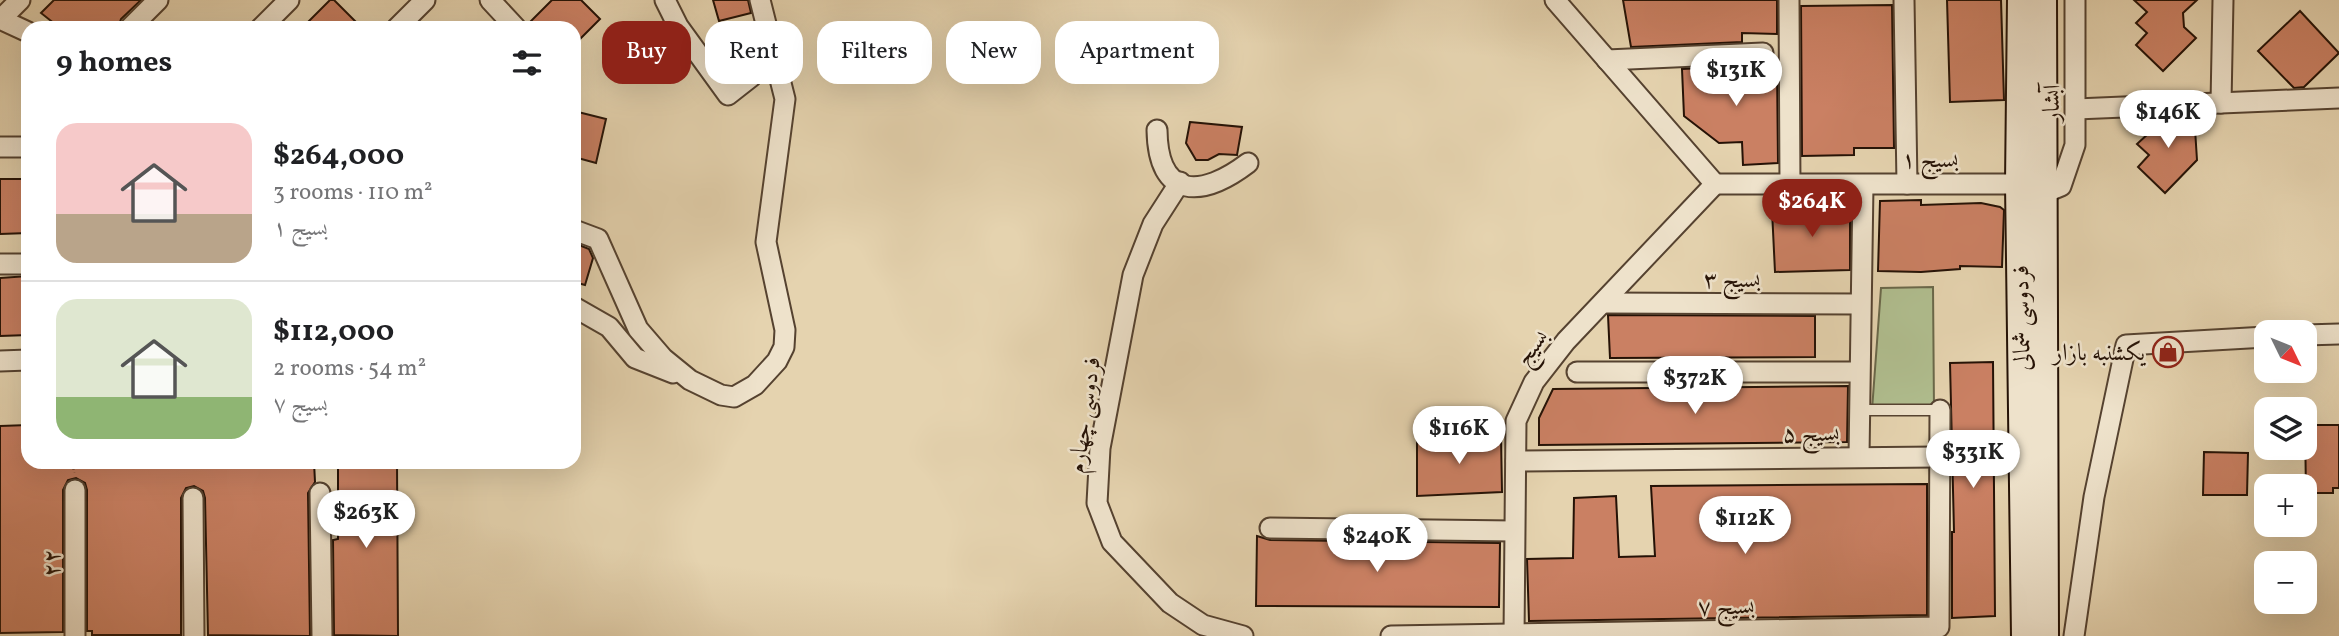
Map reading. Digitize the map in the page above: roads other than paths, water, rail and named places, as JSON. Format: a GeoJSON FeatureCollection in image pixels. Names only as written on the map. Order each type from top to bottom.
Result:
{"type":"FeatureCollection","features":[{"type":"Feature","properties":{"kind":"main road","name":"فردوسی شمالی"},"geometry":{"type":"LineString","coordinates":[[2021,0],[2019,184],[2025,636]]}},
{"type":"Feature","properties":{"kind":"main road","name":"فردوسی شمالی"},"geometry":{"type":"LineString","coordinates":[[2043,0],[2048,630]]}},
{"type":"Feature","properties":{"kind":"street"},"geometry":{"type":"LineString","coordinates":[[20,0],[1,19],[21,29]]}},
{"type":"Feature","properties":{"kind":"street"},"geometry":{"type":"LineString","coordinates":[[137,21],[159,0]]}},
{"type":"Feature","properties":{"kind":"street"},"geometry":{"type":"LineString","coordinates":[[268,21],[289,0]]}},
{"type":"Feature","properties":{"kind":"street"},"geometry":{"type":"LineString","coordinates":[[404,21],[425,0]]}},
{"type":"Feature","properties":{"kind":"street"},"geometry":{"type":"LineString","coordinates":[[489,0],[509,21]]}},
{"type":"Feature","properties":{"kind":"street"},"geometry":{"type":"LineString","coordinates":[[665,0],[678,26],[705,63]]}},
{"type":"Feature","properties":{"kind":"street"},"geometry":{"type":"LineString","coordinates":[[581,311],[609,327],[635,358],[720,395],[734,397],[755,385],[784,347],[785,330],[766,242],[785,99],[760,0]]}},
{"type":"Feature","properties":{"kind":"street"},"geometry":{"type":"LineString","coordinates":[[1555,0],[1714,184]]}},
{"type":"Feature","properties":{"kind":"street"},"geometry":{"type":"LineString","coordinates":[[1789,0],[1790,185]]}},
{"type":"Feature","properties":{"kind":"street"},"geometry":{"type":"LineString","coordinates":[[1904,0],[1908,184]]}},
{"type":"Feature","properties":{"kind":"street","name":"آبشار"},"geometry":{"type":"LineString","coordinates":[[2044,193],[2061,186],[2074,145],[2075,0]]}},
{"type":"Feature","properties":{"kind":"street"},"geometry":{"type":"LineString","coordinates":[[2221,103],[2223,0]]}},
{"type":"Feature","properties":{"kind":"street"},"geometry":{"type":"LineString","coordinates":[[1607,60],[1763,53]]}},
{"type":"Feature","properties":{"kind":"street"},"geometry":{"type":"LineString","coordinates":[[720,84],[728,95],[742,84]]}},
{"type":"Feature","properties":{"kind":"street"},"geometry":{"type":"LineString","coordinates":[[2076,109],[2339,98]]}},
{"type":"Feature","properties":{"kind":"street"},"geometry":{"type":"LineString","coordinates":[[1157,130],[1161,166],[1167,174],[1180,182],[1199,189],[1212,186],[1248,163]]}},
{"type":"Feature","properties":{"kind":"street"},"geometry":{"type":"LineString","coordinates":[[0,147],[21,147]]}},
{"type":"Feature","properties":{"kind":"street","name":"فردوسی چهارم"},"geometry":{"type":"LineString","coordinates":[[1180,182],[1153,225],[1133,275],[1100,448],[1097,503],[1112,542],[1170,603],[1203,625],[1243,636]]}},
{"type":"Feature","properties":{"kind":"street","name":"بسیج ۱"},"geometry":{"type":"LineString","coordinates":[[1714,184],[2019,184]]}},
{"type":"Feature","properties":{"kind":"street","name":"بسیج"},"geometry":{"type":"LineString","coordinates":[[1514,636],[1516,421],[1534,382],[1566,341],[1714,184]]}},
{"type":"Feature","properties":{"kind":"street"},"geometry":{"type":"LineString","coordinates":[[1859,457],[1858,372],[1863,185]]}},
{"type":"Feature","properties":{"kind":"street"},"geometry":{"type":"LineString","coordinates":[[581,233],[598,239],[638,330],[663,358],[690,380]]}},
{"type":"Feature","properties":{"kind":"street"},"geometry":{"type":"LineString","coordinates":[[0,264],[21,264]]}},
{"type":"Feature","properties":{"kind":"street","name":"بسیج ۳"},"geometry":{"type":"LineString","coordinates":[[1604,303],[1860,304]]}},
{"type":"Feature","properties":{"kind":"street"},"geometry":{"type":"LineString","coordinates":[[2317,335],[2339,334]]}},
{"type":"Feature","properties":{"kind":"street"},"geometry":{"type":"LineString","coordinates":[[2074,636],[2094,497],[2126,345],[2254,339]]}},
{"type":"Feature","properties":{"kind":"street"},"geometry":{"type":"LineString","coordinates":[[0,361],[21,360]]}},
{"type":"Feature","properties":{"kind":"street"},"geometry":{"type":"LineString","coordinates":[[1577,372],[1858,372]]}},
{"type":"Feature","properties":{"kind":"street"},"geometry":{"type":"LineString","coordinates":[[1938,457],[1940,410]]}},
{"type":"Feature","properties":{"kind":"street","name":"بسیج ۵"},"geometry":{"type":"LineString","coordinates":[[1516,461],[1938,457]]}},
{"type":"Feature","properties":{"kind":"street","name":"بسیج ۷"},"geometry":{"type":"LineString","coordinates":[[1514,636],[1836,632],[1939,627],[1938,457]]}},
{"type":"Feature","properties":{"kind":"street","name":"۲۲"},"geometry":{"type":"LineString","coordinates":[[75,490],[75,636]]}},
{"type":"Feature","properties":{"kind":"street"},"geometry":{"type":"LineString","coordinates":[[320,493],[322,636]]}},
{"type":"Feature","properties":{"kind":"street"},"geometry":{"type":"LineString","coordinates":[[193,498],[194,636]]}},
{"type":"Feature","properties":{"kind":"street"},"geometry":{"type":"LineString","coordinates":[[1270,528],[1514,531]]}},
{"type":"Feature","properties":{"kind":"street"},"geometry":{"type":"LineString","coordinates":[[1391,636],[1514,636]]}},
{"type":"Feature","properties":{"kind":"lane"},"geometry":{"type":"LineString","coordinates":[[1860,410],[1940,410]]}},
{"type":"Feature","properties":{"kind":"place","name":"یکشنبه بازار"},"geometry":{"type":"Point","coordinates":[2168,352]}}]}
